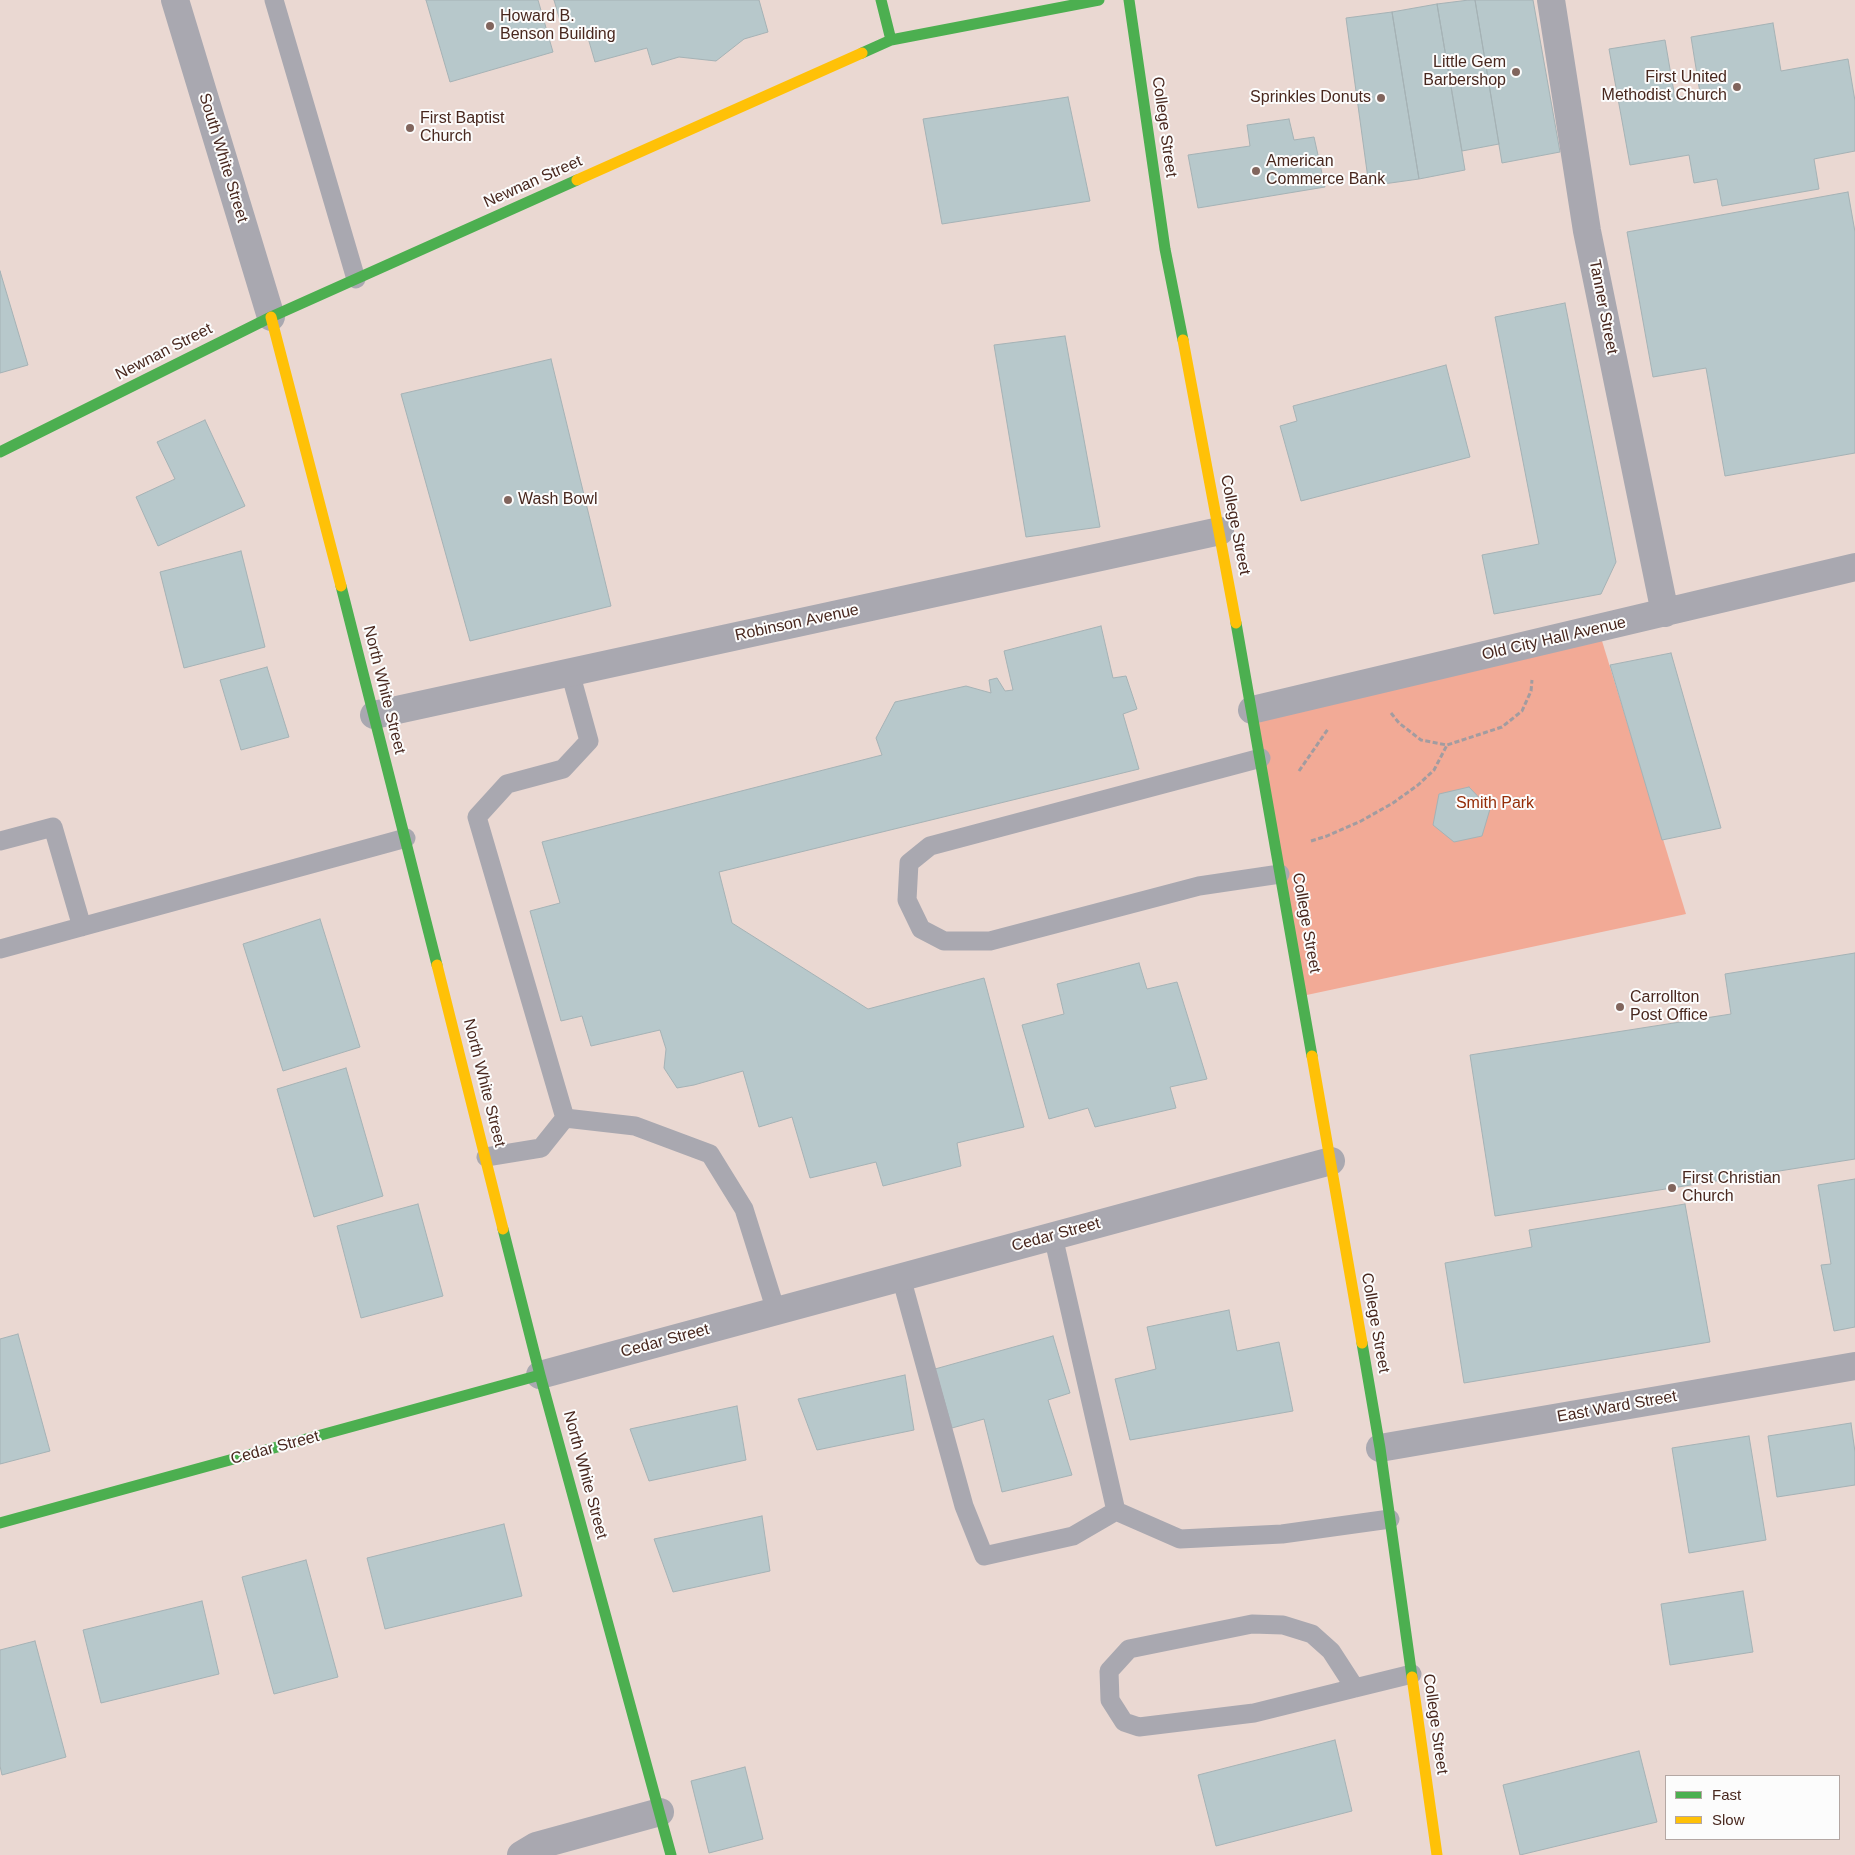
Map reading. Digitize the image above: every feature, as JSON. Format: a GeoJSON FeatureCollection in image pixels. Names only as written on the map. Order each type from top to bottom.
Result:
{"type":"FeatureCollection","features":[{"type":"Feature","properties":{"kind":"street","name":"South White Street"},"geometry":{"type":"LineString","coordinates":[[175,0],[271,317]]}},
{"type":"Feature","properties":{"kind":"street"},"geometry":{"type":"LineString","coordinates":[[881,0],[891,40]]}},
{"type":"Feature","properties":{"kind":"street","name":"Newnan Street"},"geometry":{"type":"LineString","coordinates":[[0,452],[271,317],[891,40],[1099,0]]}},
{"type":"Feature","properties":{"kind":"street","name":"College Street"},"geometry":{"type":"LineString","coordinates":[[1129,0],[1165,249],[1220,531],[1261,758],[1380,1448],[1437,1855]]}},
{"type":"Feature","properties":{"kind":"street","name":"Tanner Street"},"geometry":{"type":"LineString","coordinates":[[1551,0],[1587,231],[1665,613]]}},
{"type":"Feature","properties":{"kind":"street","name":"North White Street"},"geometry":{"type":"LineString","coordinates":[[271,317],[406,838],[540,1375],[671,1855]]}},
{"type":"Feature","properties":{"kind":"street","name":"Robinson Avenue"},"geometry":{"type":"LineString","coordinates":[[374,715],[1220,531]]}},
{"type":"Feature","properties":{"kind":"street","name":"Old City Hall Avenue"},"geometry":{"type":"LineString","coordinates":[[1252,710],[1855,567]]}},
{"type":"Feature","properties":{"kind":"street","name":"Cedar Street"},"geometry":{"type":"LineString","coordinates":[[0,1523],[1331,1161]]}},
{"type":"Feature","properties":{"kind":"street","name":"East Ward Street"},"geometry":{"type":"LineString","coordinates":[[1380,1448],[1855,1366]]}},
{"type":"Feature","properties":{"kind":"street"},"geometry":{"type":"LineString","coordinates":[[521,1855],[536,1846],[660,1812]]}},
{"type":"Feature","properties":{"kind":"lane"},"geometry":{"type":"LineString","coordinates":[[274,0],[356,279]]}},
{"type":"Feature","properties":{"kind":"lane"},"geometry":{"type":"LineString","coordinates":[[565,1118],[477,817],[507,784],[563,769],[589,741],[570,672]]}},
{"type":"Feature","properties":{"kind":"lane"},"geometry":{"type":"LineString","coordinates":[[1261,758],[930,846],[909,863],[907,900],[921,929],[944,941],[990,941],[1199,886],[1280,874]]}},
{"type":"Feature","properties":{"kind":"lane"},"geometry":{"type":"LineString","coordinates":[[0,841],[53,827],[82,927]]}},
{"type":"Feature","properties":{"kind":"lane"},"geometry":{"type":"LineString","coordinates":[[0,949],[406,838]]}},
{"type":"Feature","properties":{"kind":"lane"},"geometry":{"type":"LineString","coordinates":[[486,1157],[541,1148],[565,1118]]}},
{"type":"Feature","properties":{"kind":"lane"},"geometry":{"type":"LineString","coordinates":[[565,1118],[635,1126],[710,1154],[744,1208],[776,1311]]}},
{"type":"Feature","properties":{"kind":"lane"},"geometry":{"type":"LineString","coordinates":[[1053,1236],[1116,1511]]}},
{"type":"Feature","properties":{"kind":"lane"},"geometry":{"type":"LineString","coordinates":[[901,1277],[964,1506],[984,1556],[1073,1536],[1116,1511]]}},
{"type":"Feature","properties":{"kind":"lane"},"geometry":{"type":"LineString","coordinates":[[1116,1511],[1180,1539],[1282,1534],[1390,1519]]}},
{"type":"Feature","properties":{"kind":"lane"},"geometry":{"type":"LineString","coordinates":[[1354,1688],[1331,1651],[1312,1634],[1284,1625],[1252,1624],[1129,1649],[1109,1671],[1110,1700],[1124,1722],[1139,1727],[1254,1713],[1412,1674]]}},
{"type":"Feature","properties":{"kind":"path"},"geometry":{"type":"LineString","coordinates":[[1270,812],[1365,683],[1399,723],[1420,740],[1447,745],[1502,727],[1522,710],[1530,691],[1533,668],[1533,644]]}},
{"type":"Feature","properties":{"kind":"path"},"geometry":{"type":"LineString","coordinates":[[1277,852],[1327,836],[1361,821],[1393,803],[1418,786],[1434,770],[1447,745]]}},
{"type":"Feature","properties":{"kind":"green space","name":"Smith Park"},"geometry":{"type":"Polygon","coordinates":[[[1598,628],[1686,914],[1302,996],[1252,710],[1598,628]]]}},
{"type":"Feature","properties":{"kind":"building","name":"Howard B. Benson Building"},"geometry":{"type":"Polygon","coordinates":[[[426,0],[538,0],[553,52],[450,82],[426,0]]]}},
{"type":"Feature","properties":{"kind":"building"},"geometry":{"type":"Polygon","coordinates":[[[554,0],[759,0],[768,32],[744,39],[716,61],[679,57],[652,65],[647,48],[595,62],[586,31],[565,38],[554,0]]]}},
{"type":"Feature","properties":{"kind":"building"},"geometry":{"type":"Polygon","coordinates":[[[1475,0],[1499,144],[1462,151],[1437,4],[1475,0]]]}},
{"type":"Feature","properties":{"kind":"building","name":"Little Gem Barbershop"},"geometry":{"type":"Polygon","coordinates":[[[1475,0],[1533,0],[1560,152],[1502,163],[1475,0]]]}},
{"type":"Feature","properties":{"kind":"building"},"geometry":{"type":"Polygon","coordinates":[[[1437,4],[1465,170],[1419,179],[1392,12],[1437,4]]]}},
{"type":"Feature","properties":{"kind":"building","name":"Sprinkles Donuts"},"geometry":{"type":"Polygon","coordinates":[[[1392,12],[1419,179],[1369,186],[1346,18],[1392,12]]]}},
{"type":"Feature","properties":{"kind":"building"},"geometry":{"type":"Polygon","coordinates":[[[1773,23],[1781,71],[1848,59],[1855,101],[1855,151],[1814,159],[1819,189],[1722,206],[1717,179],[1694,183],[1689,155],[1630,165],[1609,49],[1665,40],[1675,98],[1700,93],[1691,37],[1773,23]]]}},
{"type":"Feature","properties":{"kind":"building"},"geometry":{"type":"Polygon","coordinates":[[[1068,97],[1090,201],[942,224],[923,119],[1068,97]]]}},
{"type":"Feature","properties":{"kind":"building","name":"American Commerce Bank"},"geometry":{"type":"Polygon","coordinates":[[[1289,119],[1294,140],[1314,137],[1325,187],[1198,208],[1188,155],[1250,146],[1247,125],[1289,119]]]}},
{"type":"Feature","properties":{"kind":"building"},"geometry":{"type":"Polygon","coordinates":[[[1848,192],[1855,232],[1855,453],[1725,476],[1706,368],[1653,377],[1627,232],[1848,192]]]}},
{"type":"Feature","properties":{"kind":"building"},"geometry":{"type":"Polygon","coordinates":[[[0,271],[28,365],[0,373],[0,271]]]}},
{"type":"Feature","properties":{"kind":"building"},"geometry":{"type":"Polygon","coordinates":[[[1565,303],[1616,562],[1601,594],[1494,614],[1482,555],[1539,544],[1495,317],[1565,303]]]}},
{"type":"Feature","properties":{"kind":"building"},"geometry":{"type":"Polygon","coordinates":[[[1065,336],[1100,527],[1026,537],[994,345],[1065,336]]]}},
{"type":"Feature","properties":{"kind":"building","name":"Wash Bowl"},"geometry":{"type":"Polygon","coordinates":[[[551,359],[611,606],[470,641],[401,394],[551,359]]]}},
{"type":"Feature","properties":{"kind":"building"},"geometry":{"type":"Polygon","coordinates":[[[1446,365],[1470,457],[1301,501],[1280,426],[1297,421],[1293,406],[1446,365]]]}},
{"type":"Feature","properties":{"kind":"building"},"geometry":{"type":"Polygon","coordinates":[[[205,420],[245,506],[158,546],[136,497],[175,479],[157,442],[205,420]]]}},
{"type":"Feature","properties":{"kind":"building"},"geometry":{"type":"Polygon","coordinates":[[[241,551],[265,647],[184,668],[160,572],[241,551]]]}},
{"type":"Feature","properties":{"kind":"building"},"geometry":{"type":"Polygon","coordinates":[[[1101,626],[1113,678],[1126,676],[1137,709],[1123,714],[1139,769],[719,872],[732,923],[868,1009],[984,978],[1024,1127],[957,1143],[961,1166],[883,1186],[876,1162],[810,1178],[792,1117],[759,1127],[743,1071],[677,1088],[664,1068],[666,1049],[660,1030],[591,1046],[582,1016],[561,1021],[530,911],[560,903],[542,842],[882,755],[876,738],[895,702],[966,686],[991,693],[989,680],[997,678],[1005,691],[1013,690],[1004,651],[1101,626]]]}},
{"type":"Feature","properties":{"kind":"building"},"geometry":{"type":"Polygon","coordinates":[[[1671,653],[1721,828],[1662,840],[1610,665],[1671,653]]]}},
{"type":"Feature","properties":{"kind":"building"},"geometry":{"type":"Polygon","coordinates":[[[267,667],[289,737],[241,750],[220,680],[267,667]]]}},
{"type":"Feature","properties":{"kind":"building"},"geometry":{"type":"Polygon","coordinates":[[[1469,787],[1490,809],[1482,836],[1454,842],[1433,825],[1439,794],[1469,787]]]}},
{"type":"Feature","properties":{"kind":"building"},"geometry":{"type":"Polygon","coordinates":[[[320,919],[360,1047],[283,1071],[243,944],[320,919]]]}},
{"type":"Feature","properties":{"kind":"building"},"geometry":{"type":"Polygon","coordinates":[[[1855,953],[1855,1159],[1495,1216],[1470,1055],[1731,1014],[1725,974],[1855,953]]]}},
{"type":"Feature","properties":{"kind":"building"},"geometry":{"type":"Polygon","coordinates":[[[1139,963],[1147,989],[1177,982],[1207,1079],[1170,1087],[1176,1108],[1095,1127],[1088,1108],[1049,1119],[1022,1025],[1064,1014],[1057,984],[1139,963]]]}},
{"type":"Feature","properties":{"kind":"building"},"geometry":{"type":"Polygon","coordinates":[[[346,1068],[383,1196],[314,1217],[277,1089],[346,1068]]]}},
{"type":"Feature","properties":{"kind":"building"},"geometry":{"type":"Polygon","coordinates":[[[1855,1179],[1855,1327],[1834,1331],[1821,1265],[1831,1264],[1818,1185],[1855,1179]]]}},
{"type":"Feature","properties":{"kind":"building"},"geometry":{"type":"Polygon","coordinates":[[[418,1204],[443,1296],[361,1318],[337,1226],[418,1204]]]}},
{"type":"Feature","properties":{"kind":"building"},"geometry":{"type":"Polygon","coordinates":[[[1685,1204],[1710,1342],[1464,1383],[1445,1263],[1532,1247],[1529,1230],[1685,1204]]]}},
{"type":"Feature","properties":{"kind":"building"},"geometry":{"type":"Polygon","coordinates":[[[1229,1310],[1237,1351],[1279,1342],[1293,1411],[1130,1440],[1115,1379],[1156,1369],[1147,1327],[1229,1310]]]}},
{"type":"Feature","properties":{"kind":"building"},"geometry":{"type":"Polygon","coordinates":[[[18,1334],[50,1451],[0,1464],[0,1339],[18,1334]]]}},
{"type":"Feature","properties":{"kind":"building"},"geometry":{"type":"Polygon","coordinates":[[[1053,1336],[1070,1393],[1048,1400],[1072,1475],[1002,1492],[984,1419],[952,1428],[935,1369],[1053,1336]]]}},
{"type":"Feature","properties":{"kind":"building"},"geometry":{"type":"Polygon","coordinates":[[[905,1375],[914,1430],[817,1450],[798,1399],[905,1375]]]}},
{"type":"Feature","properties":{"kind":"building"},"geometry":{"type":"Polygon","coordinates":[[[737,1406],[746,1460],[649,1481],[630,1429],[737,1406]]]}},
{"type":"Feature","properties":{"kind":"building"},"geometry":{"type":"Polygon","coordinates":[[[1851,1423],[1855,1452],[1855,1485],[1777,1497],[1768,1436],[1851,1423]]]}},
{"type":"Feature","properties":{"kind":"building"},"geometry":{"type":"Polygon","coordinates":[[[1749,1436],[1766,1540],[1689,1553],[1672,1448],[1749,1436]]]}},
{"type":"Feature","properties":{"kind":"building"},"geometry":{"type":"Polygon","coordinates":[[[762,1516],[770,1571],[673,1592],[654,1539],[762,1516]]]}},
{"type":"Feature","properties":{"kind":"building"},"geometry":{"type":"Polygon","coordinates":[[[504,1524],[522,1596],[385,1629],[367,1558],[504,1524]]]}},
{"type":"Feature","properties":{"kind":"building"},"geometry":{"type":"Polygon","coordinates":[[[306,1560],[338,1677],[274,1694],[242,1577],[306,1560]]]}},
{"type":"Feature","properties":{"kind":"building"},"geometry":{"type":"Polygon","coordinates":[[[1743,1591],[1753,1652],[1670,1665],[1661,1604],[1743,1591]]]}},
{"type":"Feature","properties":{"kind":"building"},"geometry":{"type":"Polygon","coordinates":[[[202,1601],[219,1674],[101,1703],[83,1630],[202,1601]]]}},
{"type":"Feature","properties":{"kind":"building"},"geometry":{"type":"Polygon","coordinates":[[[35,1641],[66,1757],[2,1775],[0,1766],[0,1650],[35,1641]]]}},
{"type":"Feature","properties":{"kind":"building"},"geometry":{"type":"Polygon","coordinates":[[[1335,1740],[1352,1811],[1216,1846],[1198,1775],[1335,1740]]]}},
{"type":"Feature","properties":{"kind":"building"},"geometry":{"type":"Polygon","coordinates":[[[1639,1751],[1657,1822],[1520,1855],[1503,1785],[1639,1751]]]}},
{"type":"Feature","properties":{"kind":"building"},"geometry":{"type":"Polygon","coordinates":[[[745,1767],[763,1839],[709,1853],[691,1781],[745,1767]]]}},
{"type":"Feature","properties":{"kind":"traffic: fast"},"geometry":{"type":"LineString","coordinates":[[881,0],[891,40]]}},
{"type":"Feature","properties":{"kind":"traffic: fast"},"geometry":{"type":"LineString","coordinates":[[862,53],[891,40],[1099,0]]}},
{"type":"Feature","properties":{"kind":"traffic: fast"},"geometry":{"type":"LineString","coordinates":[[1129,0],[1165,249],[1183,340]]}},
{"type":"Feature","properties":{"kind":"traffic: fast"},"geometry":{"type":"LineString","coordinates":[[0,452],[271,317],[577,180]]}},
{"type":"Feature","properties":{"kind":"traffic: fast"},"geometry":{"type":"LineString","coordinates":[[341,586],[437,965]]}},
{"type":"Feature","properties":{"kind":"traffic: fast"},"geometry":{"type":"LineString","coordinates":[[1236,623],[1312,1056]]}},
{"type":"Feature","properties":{"kind":"traffic: fast"},"geometry":{"type":"LineString","coordinates":[[503,1229],[540,1375],[671,1855]]}},
{"type":"Feature","properties":{"kind":"traffic: fast"},"geometry":{"type":"LineString","coordinates":[[1362,1343],[1380,1448],[1412,1677]]}},
{"type":"Feature","properties":{"kind":"traffic: fast"},"geometry":{"type":"LineString","coordinates":[[0,1523],[540,1375]]}},
{"type":"Feature","properties":{"kind":"traffic: slow"},"geometry":{"type":"LineString","coordinates":[[577,180],[862,53]]}},
{"type":"Feature","properties":{"kind":"traffic: slow"},"geometry":{"type":"LineString","coordinates":[[271,317],[341,586]]}},
{"type":"Feature","properties":{"kind":"traffic: slow"},"geometry":{"type":"LineString","coordinates":[[1183,340],[1236,623]]}},
{"type":"Feature","properties":{"kind":"traffic: slow"},"geometry":{"type":"LineString","coordinates":[[437,965],[503,1229]]}},
{"type":"Feature","properties":{"kind":"traffic: slow"},"geometry":{"type":"LineString","coordinates":[[1312,1056],[1362,1343]]}},
{"type":"Feature","properties":{"kind":"traffic: slow"},"geometry":{"type":"LineString","coordinates":[[1412,1677],[1437,1855]]}},
{"type":"Feature","properties":{"kind":"place","name":"Howard B. Benson Building"},"geometry":{"type":"Point","coordinates":[490,26]}},
{"type":"Feature","properties":{"kind":"place","name":"Little Gem Barbershop"},"geometry":{"type":"Point","coordinates":[1516,72]}},
{"type":"Feature","properties":{"kind":"place","name":"First United Methodist Church"},"geometry":{"type":"Point","coordinates":[1737,87]}},
{"type":"Feature","properties":{"kind":"place","name":"Sprinkles Donuts"},"geometry":{"type":"Point","coordinates":[1381,98]}},
{"type":"Feature","properties":{"kind":"place","name":"First Baptist Church"},"geometry":{"type":"Point","coordinates":[410,128]}},
{"type":"Feature","properties":{"kind":"place","name":"American Commerce Bank"},"geometry":{"type":"Point","coordinates":[1256,171]}},
{"type":"Feature","properties":{"kind":"place","name":"Wash Bowl"},"geometry":{"type":"Point","coordinates":[508,500]}},
{"type":"Feature","properties":{"kind":"place","name":"Carrollton Post Office"},"geometry":{"type":"Point","coordinates":[1620,1007]}},
{"type":"Feature","properties":{"kind":"place","name":"First Christian Church"},"geometry":{"type":"Point","coordinates":[1672,1188]}}]}
